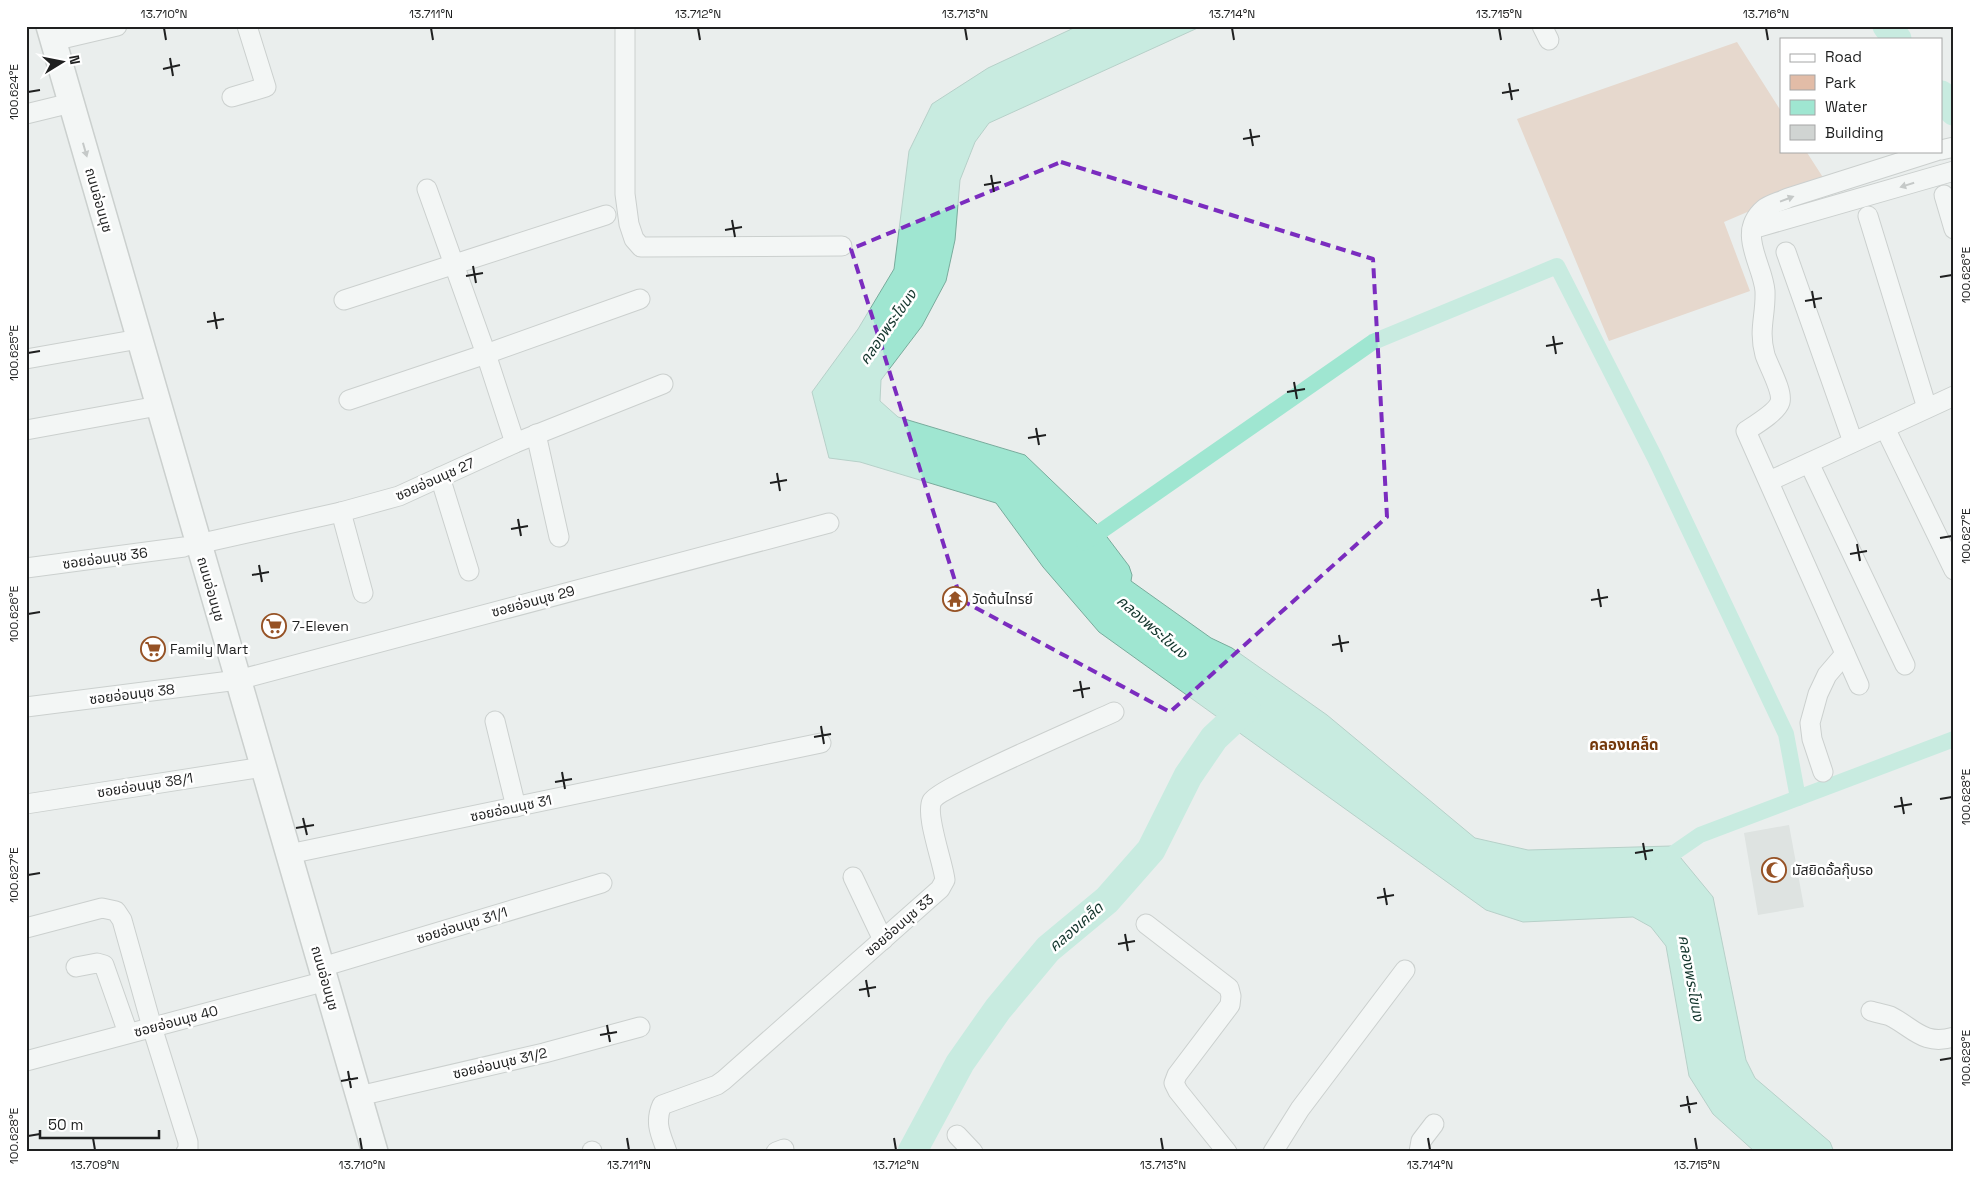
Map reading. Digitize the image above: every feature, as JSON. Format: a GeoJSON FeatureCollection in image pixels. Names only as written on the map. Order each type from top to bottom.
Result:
{"type":"FeatureCollection","features":[{"type":"Feature","properties":{"kind":"main road","name":"ถนนอ่อนนุช"},"geometry":{"type":"LineString","coordinates":[[32,26],[63,105],[230,681],[319,978],[359,1096],[375,1152]]}},
{"type":"Feature","properties":{"kind":"main road","name":"ถนนอ่อนนุช"},"geometry":{"type":"LineString","coordinates":[[51,34],[63,105]]}},
{"type":"Feature","properties":{"kind":"main road","name":"ถนนอ่อนนุช"},"geometry":{"type":"LineString","coordinates":[[256,768],[289,854],[358,1152]]}},
{"type":"Feature","properties":{"kind":"street"},"geometry":{"type":"LineString","coordinates":[[51,34],[117,26]]}},
{"type":"Feature","properties":{"kind":"street"},"geometry":{"type":"LineString","coordinates":[[232,97],[266,87],[247,26]]}},
{"type":"Feature","properties":{"kind":"street"},"geometry":{"type":"LineString","coordinates":[[625,26],[625,194],[629,224],[634,239],[641,247],[842,246]]}},
{"type":"Feature","properties":{"kind":"street"},"geometry":{"type":"LineString","coordinates":[[26,114],[63,105]]}},
{"type":"Feature","properties":{"kind":"street"},"geometry":{"type":"LineString","coordinates":[[1859,685],[1746,431],[1776,409],[1780,401],[1779,392],[1762,342],[1761,328],[1764,288],[1751,241],[1752,229],[1764,209],[1788,198],[1933,152]]}},
{"type":"Feature","properties":{"kind":"street"},"geometry":{"type":"LineString","coordinates":[[1752,229],[1954,171]]}},
{"type":"Feature","properties":{"kind":"street"},"geometry":{"type":"LineString","coordinates":[[427,189],[486,354],[515,442]]}},
{"type":"Feature","properties":{"kind":"street"},"geometry":{"type":"LineString","coordinates":[[1944,196],[1954,229]]}},
{"type":"Feature","properties":{"kind":"street"},"geometry":{"type":"LineString","coordinates":[[344,300],[606,215]]}},
{"type":"Feature","properties":{"kind":"street"},"geometry":{"type":"LineString","coordinates":[[1868,216],[1927,408]]}},
{"type":"Feature","properties":{"kind":"street"},"geometry":{"type":"LineString","coordinates":[[1786,252],[1853,442]]}},
{"type":"Feature","properties":{"kind":"street"},"geometry":{"type":"LineString","coordinates":[[348,400],[486,354],[640,299]]}},
{"type":"Feature","properties":{"kind":"street"},"geometry":{"type":"LineString","coordinates":[[26,359],[131,340]]}},
{"type":"Feature","properties":{"kind":"street","name":"ซอยอ่อนนุช 27"},"geometry":{"type":"LineString","coordinates":[[191,546],[341,512],[399,496],[515,442],[663,384]]}},
{"type":"Feature","properties":{"kind":"street"},"geometry":{"type":"LineString","coordinates":[[1776,478],[1954,396]]}},
{"type":"Feature","properties":{"kind":"street"},"geometry":{"type":"LineString","coordinates":[[26,430],[151,408]]}},
{"type":"Feature","properties":{"kind":"street"},"geometry":{"type":"LineString","coordinates":[[1885,428],[1954,570]]}},
{"type":"Feature","properties":{"kind":"street"},"geometry":{"type":"LineString","coordinates":[[536,434],[559,537]]}},
{"type":"Feature","properties":{"kind":"street"},"geometry":{"type":"LineString","coordinates":[[1809,463],[1905,664]]}},
{"type":"Feature","properties":{"kind":"street"},"geometry":{"type":"LineString","coordinates":[[440,477],[468,572]]}},
{"type":"Feature","properties":{"kind":"street"},"geometry":{"type":"LineString","coordinates":[[341,512],[363,593]]}},
{"type":"Feature","properties":{"kind":"street","name":"ซอยอ่อนนุช 29"},"geometry":{"type":"LineString","coordinates":[[230,681],[829,523]]}},
{"type":"Feature","properties":{"kind":"street","name":"ซอยอ่อนนุช 36"},"geometry":{"type":"LineString","coordinates":[[26,568],[191,546]]}},
{"type":"Feature","properties":{"kind":"street"},"geometry":{"type":"LineString","coordinates":[[1822,772],[1812,739],[1810,723],[1818,694],[1827,675],[1845,654]]}},
{"type":"Feature","properties":{"kind":"street","name":"ซอยอ่อนนุช 38"},"geometry":{"type":"LineString","coordinates":[[26,707],[230,681]]}},
{"type":"Feature","properties":{"kind":"street","name":"ซอยอ่อนนุช 33"},"geometry":{"type":"LineString","coordinates":[[667,1152],[657,1116],[662,1105],[717,1085],[724,1080],[940,889],[946,880],[929,814],[932,801],[942,793],[968,779],[1114,712]]}},
{"type":"Feature","properties":{"kind":"street"},"geometry":{"type":"LineString","coordinates":[[495,721],[516,806]]}},
{"type":"Feature","properties":{"kind":"street","name":"ซอยอ่อนนุช 31"},"geometry":{"type":"LineString","coordinates":[[289,854],[821,743]]}},
{"type":"Feature","properties":{"kind":"street","name":"ซอยอ่อนนุช 38/1"},"geometry":{"type":"LineString","coordinates":[[26,804],[256,768]]}},
{"type":"Feature","properties":{"kind":"street"},"geometry":{"type":"LineString","coordinates":[[853,877],[883,940]]}},
{"type":"Feature","properties":{"kind":"street","name":"ซอยอ่อนนุช 31/1"},"geometry":{"type":"LineString","coordinates":[[319,978],[602,883]]}},
{"type":"Feature","properties":{"kind":"street"},"geometry":{"type":"LineString","coordinates":[[26,928],[102,908],[116,911],[122,920],[188,1142],[188,1150],[186,1152]]}},
{"type":"Feature","properties":{"kind":"street"},"geometry":{"type":"LineString","coordinates":[[1146,924],[1229,988],[1231,996],[1230,1005],[1177,1075],[1174,1083],[1178,1091],[1227,1152]]}},
{"type":"Feature","properties":{"kind":"street"},"geometry":{"type":"LineString","coordinates":[[76,967],[97,963],[104,965],[128,1033]]}},
{"type":"Feature","properties":{"kind":"street"},"geometry":{"type":"LineString","coordinates":[[1276,1150],[1300,1109],[1405,970]]}},
{"type":"Feature","properties":{"kind":"street","name":"ซอยอ่อนนุช 40"},"geometry":{"type":"LineString","coordinates":[[26,1061],[319,978]]}},
{"type":"Feature","properties":{"kind":"street"},"geometry":{"type":"LineString","coordinates":[[1871,1011],[1890,1016],[1924,1037],[1942,1041],[1954,1038]]}},
{"type":"Feature","properties":{"kind":"street","name":"ซอยอ่อนนุช 31/2"},"geometry":{"type":"LineString","coordinates":[[359,1096],[544,1053],[640,1027]]}},
{"type":"Feature","properties":{"kind":"street"},"geometry":{"type":"LineString","coordinates":[[1419,1152],[1421,1141],[1434,1124]]}},
{"type":"Feature","properties":{"kind":"street"},"geometry":{"type":"LineString","coordinates":[[957,1136],[973,1152]]}},
{"type":"Feature","properties":{"kind":"highlighted area"},"geometry":{"type":"Polygon","coordinates":[[[1061,162],[1373,259],[1387,517],[1170,712],[961,600],[851,249],[1061,162]]]}},
{"type":"Feature","properties":{"kind":"green space"},"geometry":{"type":"Polygon","coordinates":[[[1737,42],[1780,109],[1780,152],[1807,152],[1824,179],[1724,222],[1750,291],[1609,341],[1517,119],[1737,42]]]}},
{"type":"Feature","properties":{"kind":"water","name":"คลองพระโขนง"},"geometry":{"type":"Polygon","coordinates":[[[1078,26],[1202,26],[989,123],[975,142],[960,180],[955,240],[946,281],[922,326],[881,380],[880,401],[898,417],[1025,455],[1098,525],[1129,566],[1132,575],[1131,581],[1211,638],[1232,648],[1327,715],[1475,838],[1528,850],[1671,846],[1713,897],[1746,1060],[1755,1078],[1830,1142],[1834,1152],[1755,1152],[1713,1114],[1689,1076],[1666,946],[1651,927],[1633,917],[1523,922],[1486,910],[1099,632],[1043,567],[996,503],[860,462],[829,458],[812,392],[858,329],[894,269],[909,151],[932,104],[988,68],[1078,26]]]}},
{"type":"Feature","properties":{"kind":"building","name":"มัสยิดอั้ลกุ๊บรอ"},"geometry":{"type":"Polygon","coordinates":[[[1789,825],[1804,907],[1758,915],[1744,833],[1789,825]]]}},
{"type":"Feature","properties":{"kind":"waterway"},"geometry":{"type":"LineString","coordinates":[[1887,26],[1896,38]]}},
{"type":"Feature","properties":{"kind":"waterway"},"geometry":{"type":"LineString","coordinates":[[1942,96],[1954,111]]}},
{"type":"Feature","properties":{"kind":"waterway"},"geometry":{"type":"LineString","coordinates":[[1084,543],[1373,342],[1557,266],[1655,458],[1786,734],[1798,798]]}},
{"type":"Feature","properties":{"kind":"waterway","name":"คลองเคล็ด"},"geometry":{"type":"LineString","coordinates":[[912,1152],[960,1063],[998,1009],[1048,949],[1107,900],[1151,850],[1188,776],[1214,738],[1246,708]]}},
{"type":"Feature","properties":{"kind":"waterway"},"geometry":{"type":"LineString","coordinates":[[1658,864],[1700,835],[1954,739]]}},
{"type":"Feature","properties":{"kind":"place","name":"วัดต้นไทรย์"},"geometry":{"type":"Point","coordinates":[955,599]}},
{"type":"Feature","properties":{"kind":"place","name":"7-Eleven"},"geometry":{"type":"Point","coordinates":[274,626]}},
{"type":"Feature","properties":{"kind":"place","name":"Family Mart"},"geometry":{"type":"Point","coordinates":[153,649]}},
{"type":"Feature","properties":{"kind":"place","name":"มัสยิดอั้ลกุ๊บรอ"},"geometry":{"type":"Point","coordinates":[1774,870]}},
{"type":"Feature","properties":{"kind":"district","name":"คลองเคล็ด"},"geometry":{"type":"Point","coordinates":[1624,745]}}]}
